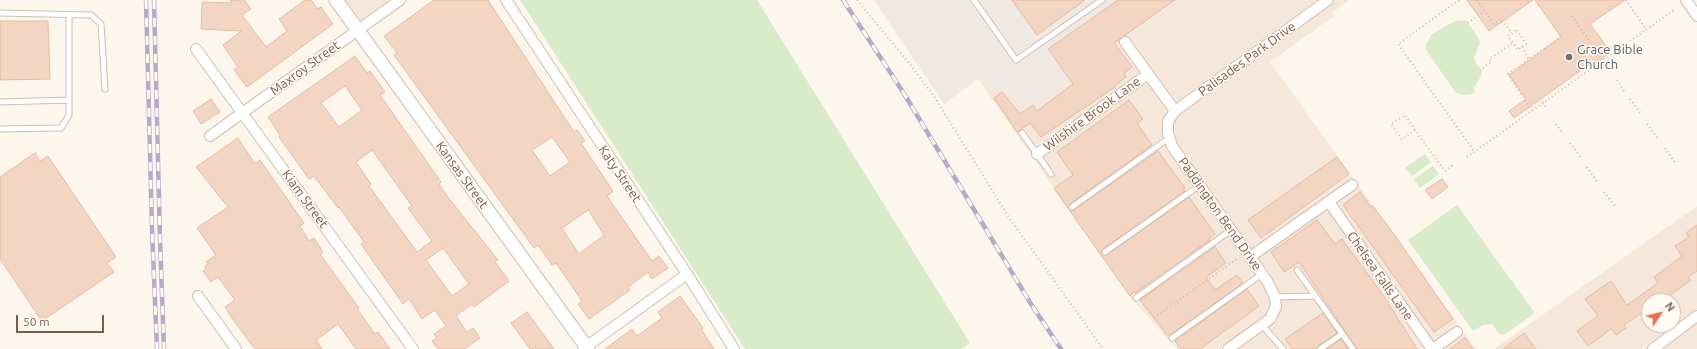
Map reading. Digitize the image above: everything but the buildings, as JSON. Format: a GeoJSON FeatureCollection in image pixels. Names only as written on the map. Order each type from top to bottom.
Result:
{"type":"FeatureCollection","features":[{"type":"Feature","properties":{"kind":"street","name":"Kansas Street"},"geometry":{"type":"LineString","coordinates":[[336,0],[586,348]]}},
{"type":"Feature","properties":{"kind":"street","name":"Maxroy Street"},"geometry":{"type":"LineString","coordinates":[[210,136],[400,0]]}},
{"type":"Feature","properties":{"kind":"street","name":"Katy Street"},"geometry":{"type":"LineString","coordinates":[[506,0],[687,274],[734,349]]}},
{"type":"Feature","properties":{"kind":"street","name":"Palisades Park Drive"},"geometry":{"type":"LineString","coordinates":[[1169,138],[1168,121],[1175,111],[1328,0]]}},
{"type":"Feature","properties":{"kind":"street"},"geometry":{"type":"LineString","coordinates":[[1686,0],[1697,16]]}},
{"type":"Feature","properties":{"kind":"street"},"geometry":{"type":"LineString","coordinates":[[1125,42],[1175,111]]}},
{"type":"Feature","properties":{"kind":"street","name":"Kiam Street"},"geometry":{"type":"LineString","coordinates":[[196,49],[413,349]]}},
{"type":"Feature","properties":{"kind":"street","name":"Wilshire Brook Lane"},"geometry":{"type":"LineString","coordinates":[[1037,154],[1148,74]]}},
{"type":"Feature","properties":{"kind":"street","name":"Paddington Bend Drive"},"geometry":{"type":"LineString","coordinates":[[1169,138],[1262,274],[1275,302]]}},
{"type":"Feature","properties":{"kind":"street"},"geometry":{"type":"LineString","coordinates":[[1250,257],[1352,185]]}},
{"type":"Feature","properties":{"kind":"street","name":"Chelsea Falls Lane"},"geometry":{"type":"LineString","coordinates":[[1328,202],[1433,349]]}},
{"type":"Feature","properties":{"kind":"street"},"geometry":{"type":"LineString","coordinates":[[586,348],[687,274]]}},
{"type":"Feature","properties":{"kind":"street"},"geometry":{"type":"LineString","coordinates":[[198,296],[236,349]]}},
{"type":"Feature","properties":{"kind":"street"},"geometry":{"type":"LineString","coordinates":[[1229,349],[1270,319],[1275,302]]}},
{"type":"Feature","properties":{"kind":"street"},"geometry":{"type":"LineString","coordinates":[[1653,349],[1697,316]]}},
{"type":"Feature","properties":{"kind":"street"},"geometry":{"type":"LineString","coordinates":[[1433,349],[1457,332]]}},
{"type":"Feature","properties":{"kind":"lane"},"geometry":{"type":"LineString","coordinates":[[974,0],[1016,60],[1102,0]]}},
{"type":"Feature","properties":{"kind":"lane"},"geometry":{"type":"LineString","coordinates":[[0,13],[91,15],[101,24],[105,89]]}},
{"type":"Feature","properties":{"kind":"lane"},"geometry":{"type":"LineString","coordinates":[[0,129],[61,128],[69,116],[69,15]]}},
{"type":"Feature","properties":{"kind":"lane"},"geometry":{"type":"LineString","coordinates":[[0,102],[69,100]]}},
{"type":"Feature","properties":{"kind":"lane"},"geometry":{"type":"LineString","coordinates":[[1022,133],[1051,174]]}},
{"type":"Feature","properties":{"kind":"lane"},"geometry":{"type":"LineString","coordinates":[[1072,207],[1169,138]]}},
{"type":"Feature","properties":{"kind":"lane"},"geometry":{"type":"LineString","coordinates":[[1105,252],[1200,185]]}},
{"type":"Feature","properties":{"kind":"lane"},"geometry":{"type":"LineString","coordinates":[[1136,298],[1231,230]]}},
{"type":"Feature","properties":{"kind":"lane"},"geometry":{"type":"LineString","coordinates":[[1297,270],[1353,349]]}},
{"type":"Feature","properties":{"kind":"lane"},"geometry":{"type":"LineString","coordinates":[[1172,338],[1262,274]]}},
{"type":"Feature","properties":{"kind":"lane"},"geometry":{"type":"LineString","coordinates":[[1275,302],[1316,296]]}},
{"type":"Feature","properties":{"kind":"lane"},"geometry":{"type":"LineString","coordinates":[[1262,325],[1284,349]]}},
{"type":"Feature","properties":{"kind":"lane"},"geometry":{"type":"LineString","coordinates":[[1320,349],[1342,334]]}},
{"type":"Feature","properties":{"kind":"path"},"geometry":{"type":"LineString","coordinates":[[858,0],[913,68],[935,98],[1010,219],[1103,349]]}},
{"type":"Feature","properties":{"kind":"path"},"geometry":{"type":"LineString","coordinates":[[1459,0],[1398,44],[1474,151]]}},
{"type":"Feature","properties":{"kind":"path"},"geometry":{"type":"LineString","coordinates":[[1477,0],[1494,24],[1501,19],[1512,34]]}},
{"type":"Feature","properties":{"kind":"path"},"geometry":{"type":"LineString","coordinates":[[1626,0],[1646,29]]}},
{"type":"Feature","properties":{"kind":"path"},"geometry":{"type":"LineString","coordinates":[[1466,157],[1675,9]]}},
{"type":"Feature","properties":{"kind":"path"},"geometry":{"type":"LineString","coordinates":[[1468,22],[1484,11]]}},
{"type":"Feature","properties":{"kind":"path"},"geometry":{"type":"LineString","coordinates":[[1572,16],[1608,68]]}},
{"type":"Feature","properties":{"kind":"path"},"geometry":{"type":"LineString","coordinates":[[1517,30],[1526,44],[1518,50],[1513,43],[1508,36],[1517,30]]}},
{"type":"Feature","properties":{"kind":"path"},"geometry":{"type":"LineString","coordinates":[[1532,110],[1508,74],[1560,37]]}},
{"type":"Feature","properties":{"kind":"path"},"geometry":{"type":"LineString","coordinates":[[1483,68],[1491,62],[1489,59],[1513,43]]}},
{"type":"Feature","properties":{"kind":"path"},"geometry":{"type":"LineString","coordinates":[[1522,47],[1530,59]]}},
{"type":"Feature","properties":{"kind":"path"},"geometry":{"type":"LineString","coordinates":[[1617,80],[1624,91]]}},
{"type":"Feature","properties":{"kind":"path"},"geometry":{"type":"LineString","coordinates":[[1630,99],[1642,116]]}},
{"type":"Feature","properties":{"kind":"path"},"geometry":{"type":"LineString","coordinates":[[1543,102],[1546,108]]}},
{"type":"Feature","properties":{"kind":"path"},"geometry":{"type":"LineString","coordinates":[[1415,130],[1402,140],[1391,124],[1404,115],[1415,130],[1445,171],[1453,165]]}},
{"type":"Feature","properties":{"kind":"path"},"geometry":{"type":"LineString","coordinates":[[1556,124],[1563,134]]}},
{"type":"Feature","properties":{"kind":"path"},"geometry":{"type":"LineString","coordinates":[[1648,124],[1659,140]]}},
{"type":"Feature","properties":{"kind":"path"},"geometry":{"type":"LineString","coordinates":[[1570,143],[1581,158]]}},
{"type":"Feature","properties":{"kind":"path"},"geometry":{"type":"LineString","coordinates":[[1665,148],[1676,164]]}},
{"type":"Feature","properties":{"kind":"path"},"geometry":{"type":"LineString","coordinates":[[1587,167],[1598,183]]}},
{"type":"Feature","properties":{"kind":"path"},"geometry":{"type":"LineString","coordinates":[[1604,192],[1616,207]]}},
{"type":"Feature","properties":{"kind":"path"},"geometry":{"type":"LineString","coordinates":[[1154,318],[1238,258]]}},
{"type":"Feature","properties":{"kind":"shaded area"},"geometry":{"type":"Polygon","coordinates":[[[343,0],[392,0],[360,23],[343,0]]]}},
{"type":"Feature","properties":{"kind":"shaded area"},"geometry":{"type":"Polygon","coordinates":[[[874,0],[1177,0],[1031,105],[978,79],[944,104],[874,0]]]}},
{"type":"Feature","properties":{"kind":"shaded area"},"geometry":{"type":"Polygon","coordinates":[[[1177,0],[1349,0],[1332,13],[1334,16],[1270,62],[1476,349],[1177,349],[1130,297],[978,79],[1031,105],[1177,0]]]}},
{"type":"Feature","properties":{"kind":"shaded area"},"geometry":{"type":"Polygon","coordinates":[[[1697,206],[1697,349],[1494,349],[1697,206]]]}},
{"type":"Feature","properties":{"kind":"green space"},"geometry":{"type":"Polygon","coordinates":[[[520,0],[757,0],[970,343],[961,349],[745,349],[520,0]]]}},
{"type":"Feature","properties":{"kind":"green space"},"geometry":{"type":"Polygon","coordinates":[[[1466,20],[1479,39],[1480,43],[1474,58],[1476,64],[1482,69],[1481,76],[1474,88],[1475,92],[1472,94],[1462,95],[1456,93],[1426,50],[1426,44],[1432,34],[1455,21],[1466,20]]]}},
{"type":"Feature","properties":{"kind":"green space"},"geometry":{"type":"Polygon","coordinates":[[[1425,154],[1431,162],[1412,176],[1405,168],[1425,154]]]}},
{"type":"Feature","properties":{"kind":"green space"},"geometry":{"type":"Polygon","coordinates":[[[1433,166],[1439,174],[1420,188],[1414,179],[1433,166]]]}},
{"type":"Feature","properties":{"kind":"green space"},"geometry":{"type":"Polygon","coordinates":[[[1457,205],[1535,313],[1504,335],[1499,334],[1492,324],[1483,325],[1473,331],[1408,240],[1457,205]]]}},
{"type":"Feature","properties":{"kind":"railway"},"geometry":{"type":"LineString","coordinates":[[146,0],[152,229],[157,349]]}},
{"type":"Feature","properties":{"kind":"railway"},"geometry":{"type":"LineString","coordinates":[[154,0],[164,349]]}},
{"type":"Feature","properties":{"kind":"railway"},"geometry":{"type":"LineString","coordinates":[[843,0],[903,92],[1031,304],[1061,349]]}},
{"type":"Feature","properties":{"kind":"place","name":"Grace Bible Church"},"geometry":{"type":"Point","coordinates":[1569,57]}}]}
